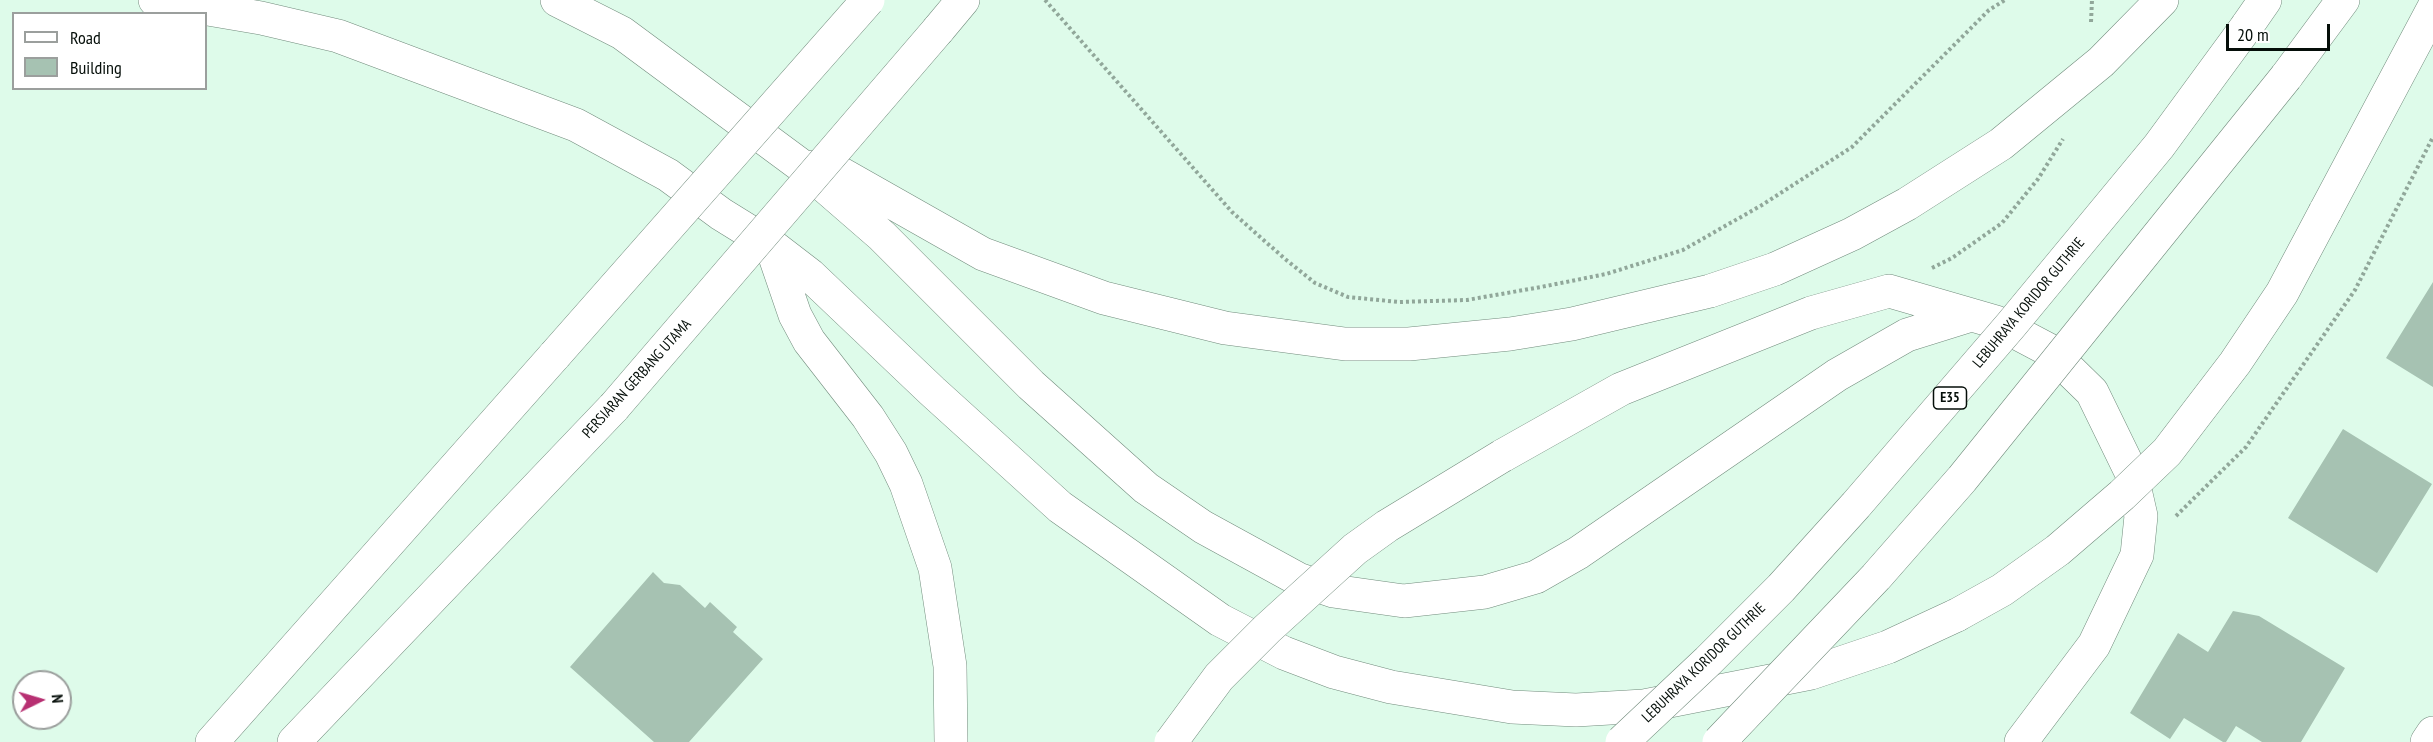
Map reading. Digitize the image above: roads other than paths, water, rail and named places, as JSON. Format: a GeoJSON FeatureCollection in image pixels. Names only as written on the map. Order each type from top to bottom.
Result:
{"type":"FeatureCollection","features":[{"type":"Feature","properties":{"kind":"main road"},"geometry":{"type":"LineString","coordinates":[[155,0],[261,18],[338,36],[576,125],[668,175],[722,214],[771,245],[818,282],[932,391],[1060,507],[1220,620],[1284,653],[1334,672],[1391,687],[1512,707],[1576,710],[1644,706],[1811,673],[1888,647],[1957,615],[2002,590],[2058,550],[2122,495],[2167,452],[2235,363],[2282,293],[2389,97],[2433,9]]}},
{"type":"Feature","properties":{"kind":"main road"},"geometry":{"type":"LineString","coordinates":[[557,0],[622,33],[800,164],[882,236],[1031,385],[1146,488],[1203,527],[1299,579],[1334,591],[1404,601],[1485,592],[1536,577],[1578,553],[1854,364],[1907,335],[1971,315]]}},
{"type":"Feature","properties":{"kind":"main road"},"geometry":{"type":"LineString","coordinates":[[212,742],[868,0]]}},
{"type":"Feature","properties":{"kind":"main road","name":"PERSIARAN GERBANG UTAMA"},"geometry":{"type":"LineString","coordinates":[[294,742],[614,407],[963,0]]}},
{"type":"Feature","properties":{"kind":"main road"},"geometry":{"type":"LineString","coordinates":[[800,164],[840,173],[994,258],[1104,298],[1225,328],[1345,344],[1409,344],[1510,334],[1572,324],[1710,291],[1775,269],[1852,234],[1907,204],[2001,144],[2102,62],[2162,0]]}},
{"type":"Feature","properties":{"kind":"main road"},"geometry":{"type":"LineString","coordinates":[[1719,742],[1876,577],[1962,479],[2286,77],[2343,0]]}},
{"type":"Feature","properties":{"kind":"main road","name":"LEBUHRAYA KORIDOR GUTHRIE"},"geometry":{"type":"LineString","coordinates":[[1622,742],[1781,588],[1924,428],[2159,146],[2256,13]]}},
{"type":"Feature","properties":{"kind":"main road"},"geometry":{"type":"LineString","coordinates":[[771,245],[795,315],[809,341],[868,417],[891,453],[906,484],[936,578],[950,666],[951,742]]}},
{"type":"Feature","properties":{"kind":"main road"},"geometry":{"type":"LineString","coordinates":[[1171,742],[1219,677],[1267,629],[1355,549],[1387,526],[1502,456],[1621,389],[1810,313],[1889,291],[1996,322],[2049,350],[2092,392],[2132,471],[2140,516],[2137,555],[2094,645],[2021,742]]}},
{"type":"Feature","properties":{"kind":"main road"},"geometry":{"type":"LineString","coordinates":[[2427,742],[2433,733]]}}]}
